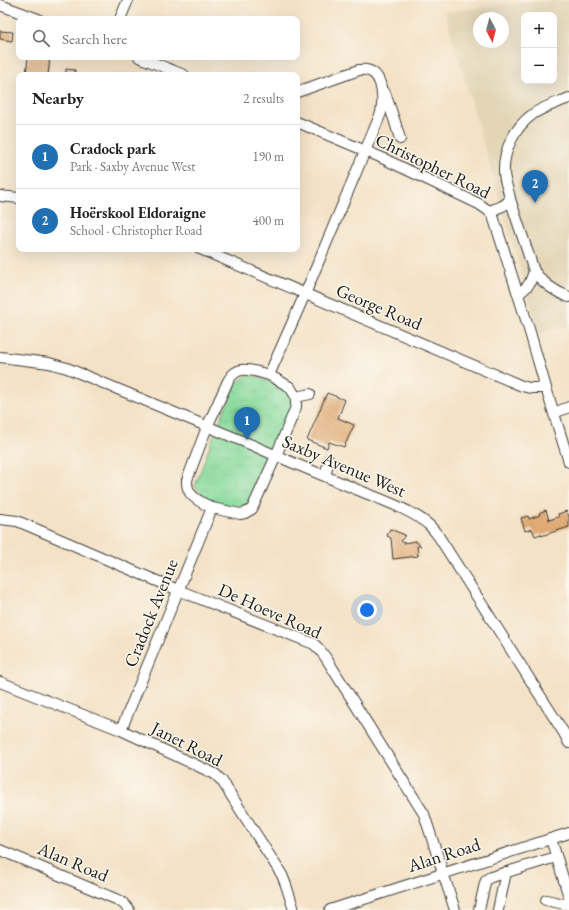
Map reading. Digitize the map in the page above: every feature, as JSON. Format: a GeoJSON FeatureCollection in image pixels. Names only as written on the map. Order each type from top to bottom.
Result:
{"type":"FeatureCollection","features":[{"type":"Feature","properties":{"kind":"street"},"geometry":{"type":"LineString","coordinates":[[121,16],[128,0]]}},
{"type":"Feature","properties":{"kind":"street"},"geometry":{"type":"LineString","coordinates":[[0,5],[30,16]]}},
{"type":"Feature","properties":{"kind":"street"},"geometry":{"type":"LineString","coordinates":[[146,60],[176,72]]}},
{"type":"Feature","properties":{"kind":"street"},"geometry":{"type":"LineString","coordinates":[[300,91],[359,70],[368,69],[375,74],[380,82],[389,103],[400,139]]}},
{"type":"Feature","properties":{"kind":"street"},"geometry":{"type":"LineString","coordinates":[[269,375],[306,294],[381,113],[383,97],[380,82]]}},
{"type":"Feature","properties":{"kind":"street"},"geometry":{"type":"LineString","coordinates":[[569,98],[533,114],[520,126],[512,138],[508,148],[504,171],[504,180],[534,271],[541,280],[560,294],[569,297]]}},
{"type":"Feature","properties":{"kind":"street","name":"Christopher Road"},"geometry":{"type":"LineString","coordinates":[[300,123],[380,157],[479,204],[493,216],[569,462]]}},
{"type":"Feature","properties":{"kind":"street"},"geometry":{"type":"LineString","coordinates":[[0,196],[16,198]]}},
{"type":"Feature","properties":{"kind":"street"},"geometry":{"type":"LineString","coordinates":[[489,211],[505,205],[510,199]]}},
{"type":"Feature","properties":{"kind":"street","name":"George Road"},"geometry":{"type":"LineString","coordinates":[[207,252],[522,386],[530,388],[546,388]]}},
{"type":"Feature","properties":{"kind":"street"},"geometry":{"type":"LineString","coordinates":[[518,294],[528,287],[534,271]]}},
{"type":"Feature","properties":{"kind":"street","name":"Saxby Avenue West"},"geometry":{"type":"LineString","coordinates":[[0,357],[49,363],[67,368],[401,508],[422,520],[430,526],[439,537],[567,732],[569,743]]}},
{"type":"Feature","properties":{"kind":"street"},"geometry":{"type":"LineString","coordinates":[[244,369],[269,375],[290,387],[296,397],[296,407],[276,456],[252,509],[240,514],[212,508],[194,498],[187,486],[187,480],[207,427],[228,381],[234,374],[244,369]]}},
{"type":"Feature","properties":{"kind":"street"},"geometry":{"type":"LineString","coordinates":[[296,397],[310,394]]}},
{"type":"Feature","properties":{"kind":"street"},"geometry":{"type":"LineString","coordinates":[[554,413],[569,407]]}},
{"type":"Feature","properties":{"kind":"street"},"geometry":{"type":"LineString","coordinates":[[325,476],[329,460]]}},
{"type":"Feature","properties":{"kind":"street","name":"Cradock Avenue"},"geometry":{"type":"LineString","coordinates":[[121,730],[212,508]]}},
{"type":"Feature","properties":{"kind":"street","name":"De Hoeve Road"},"geometry":{"type":"LineString","coordinates":[[0,519],[17,521],[178,590],[314,644],[326,658],[421,808],[426,819],[455,910]]}},
{"type":"Feature","properties":{"kind":"street","name":"Janet Road"},"geometry":{"type":"LineString","coordinates":[[0,682],[121,730],[215,774],[282,875],[294,910]]}},
{"type":"Feature","properties":{"kind":"street","name":"Alan Road"},"geometry":{"type":"LineString","coordinates":[[330,910],[569,834]]}},
{"type":"Feature","properties":{"kind":"street"},"geometry":{"type":"LineString","coordinates":[[551,839],[569,897]]}},
{"type":"Feature","properties":{"kind":"street","name":"Alan Road"},"geometry":{"type":"LineString","coordinates":[[0,850],[118,900],[129,910]]}},
{"type":"Feature","properties":{"kind":"street"},"geometry":{"type":"LineString","coordinates":[[479,910],[487,879],[556,857]]}},
{"type":"Feature","properties":{"kind":"street"},"geometry":{"type":"LineString","coordinates":[[498,910],[506,872]]}},
{"type":"Feature","properties":{"kind":"street"},"geometry":{"type":"LineString","coordinates":[[546,900],[569,905]]}},
{"type":"Feature","properties":{"kind":"shaded area"},"geometry":{"type":"Polygon","coordinates":[[[545,0],[569,0],[569,325],[539,334],[445,12],[545,0]]]}},
{"type":"Feature","properties":{"kind":"green space"},"geometry":{"type":"Polygon","coordinates":[[[248,375],[280,384],[290,393],[293,398],[294,408],[252,504],[239,510],[204,497],[195,486],[214,434],[236,383],[248,375]]]}},
{"type":"Feature","properties":{"kind":"building"},"geometry":{"type":"Polygon","coordinates":[[[0,31],[13,32],[12,41],[0,39],[0,31]]]}},
{"type":"Feature","properties":{"kind":"building"},"geometry":{"type":"Polygon","coordinates":[[[28,60],[50,60],[48,72],[26,72],[28,60]]]}},
{"type":"Feature","properties":{"kind":"building"},"geometry":{"type":"Polygon","coordinates":[[[66,69],[75,70],[75,72],[66,72],[66,69]]]}},
{"type":"Feature","properties":{"kind":"building"},"geometry":{"type":"Polygon","coordinates":[[[327,393],[345,400],[338,418],[354,425],[344,447],[329,442],[327,448],[307,440],[327,393]]]}},
{"type":"Feature","properties":{"kind":"building"},"geometry":{"type":"Polygon","coordinates":[[[546,510],[549,520],[559,517],[558,514],[567,511],[569,517],[569,527],[541,536],[541,534],[535,536],[532,529],[525,531],[521,518],[528,516],[529,519],[540,515],[539,513],[546,510]]]}},
{"type":"Feature","properties":{"kind":"building"},"geometry":{"type":"Polygon","coordinates":[[[390,529],[405,535],[401,541],[404,543],[416,541],[421,546],[417,546],[418,556],[393,559],[391,538],[387,536],[390,529]]]}},
{"type":"Feature","properties":{"kind":"place","name":"Hoërskool Eldoraigne"},"geometry":{"type":"Point","coordinates":[535,203]}},
{"type":"Feature","properties":{"kind":"place","name":"Cradock park"},"geometry":{"type":"Point","coordinates":[247,440]}}]}
